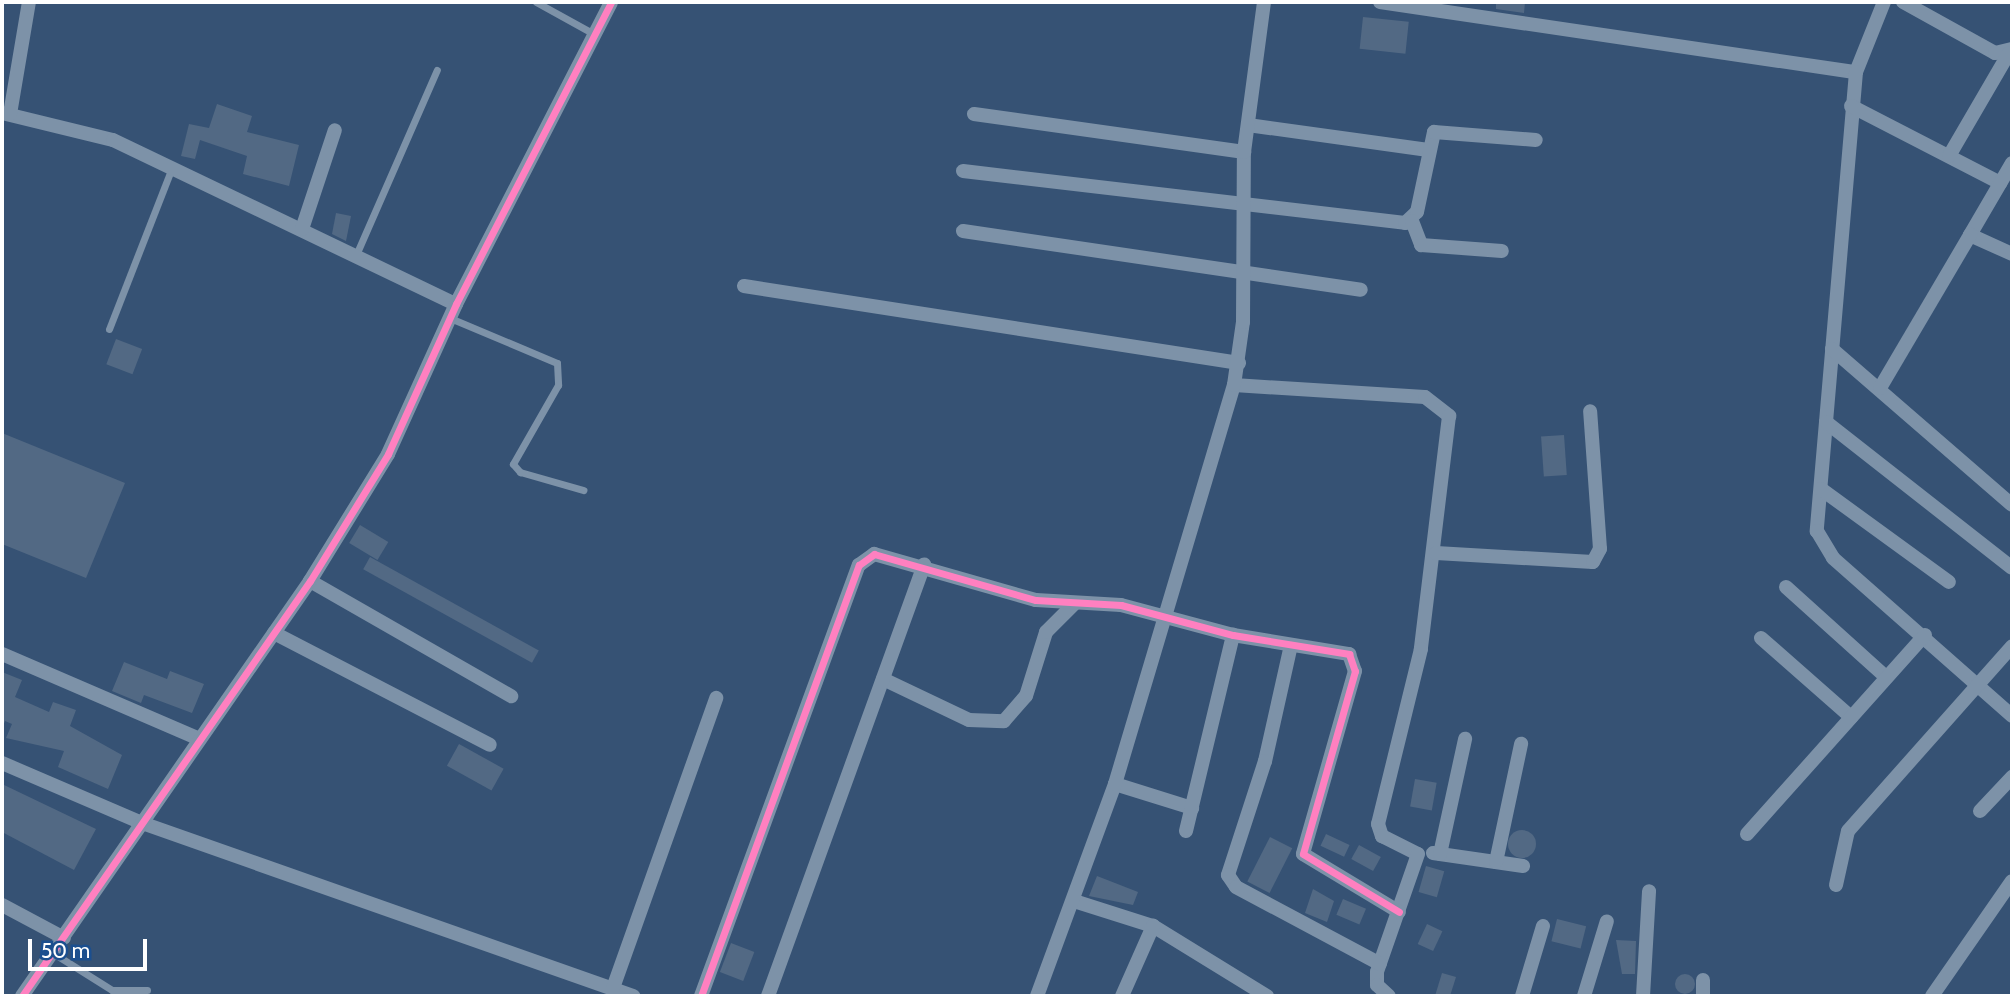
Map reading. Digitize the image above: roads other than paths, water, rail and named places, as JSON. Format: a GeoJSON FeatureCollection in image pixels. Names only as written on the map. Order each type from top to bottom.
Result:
{"type":"FeatureCollection","features":[{"type":"Feature","properties":{"kind":"street"},"geometry":{"type":"LineString","coordinates":[[29,2],[6,114],[113,140],[171,170],[356,255],[453,311]]}},
{"type":"Feature","properties":{"kind":"street"},"geometry":{"type":"LineString","coordinates":[[22,996],[310,581],[408,416],[453,311],[611,2]]}},
{"type":"Feature","properties":{"kind":"street"},"geometry":{"type":"LineString","coordinates":[[1037,996],[1115,784],[1167,620],[1234,385],[1239,363],[1244,152],[1264,2]]}},
{"type":"Feature","properties":{"kind":"street"},"geometry":{"type":"LineString","coordinates":[[1380,2],[1438,7],[1856,72]]}},
{"type":"Feature","properties":{"kind":"street"},"geometry":{"type":"LineString","coordinates":[[1884,2],[1856,72],[1851,106],[1821,489],[1822,547],[1983,684],[2012,716]]}},
{"type":"Feature","properties":{"kind":"street"},"geometry":{"type":"LineString","coordinates":[[1903,2],[1995,53],[2010,51]]}},
{"type":"Feature","properties":{"kind":"street"},"geometry":{"type":"LineString","coordinates":[[1950,156],[2010,51]]}},
{"type":"Feature","properties":{"kind":"street"},"geometry":{"type":"LineString","coordinates":[[1851,106],[2000,183]]}},
{"type":"Feature","properties":{"kind":"street"},"geometry":{"type":"LineString","coordinates":[[974,114],[1244,152]]}},
{"type":"Feature","properties":{"kind":"street"},"geometry":{"type":"LineString","coordinates":[[1248,125],[1428,150]]}},
{"type":"Feature","properties":{"kind":"street"},"geometry":{"type":"LineString","coordinates":[[1502,251],[1422,245],[1412,220],[1428,150],[1434,132],[1445,129],[1536,139]]}},
{"type":"Feature","properties":{"kind":"street"},"geometry":{"type":"LineString","coordinates":[[302,229],[335,130]]}},
{"type":"Feature","properties":{"kind":"street"},"geometry":{"type":"LineString","coordinates":[[1880,388],[2012,163]]}},
{"type":"Feature","properties":{"kind":"street"},"geometry":{"type":"LineString","coordinates":[[963,171],[1241,205],[1412,220]]}},
{"type":"Feature","properties":{"kind":"street"},"geometry":{"type":"LineString","coordinates":[[963,231],[1242,268],[1361,290]]}},
{"type":"Feature","properties":{"kind":"street"},"geometry":{"type":"LineString","coordinates":[[1970,235],[2012,254]]}},
{"type":"Feature","properties":{"kind":"street"},"geometry":{"type":"LineString","coordinates":[[744,286],[1239,363]]}},
{"type":"Feature","properties":{"kind":"street"},"geometry":{"type":"LineString","coordinates":[[1832,349],[2012,505]]}},
{"type":"Feature","properties":{"kind":"street"},"geometry":{"type":"LineString","coordinates":[[1234,385],[1425,397],[1446,408],[1451,425],[1436,553],[1378,824],[1382,836],[1418,851],[1523,866]]}},
{"type":"Feature","properties":{"kind":"street"},"geometry":{"type":"LineString","coordinates":[[1436,553],[1593,562],[1600,549],[1590,411]]}},
{"type":"Feature","properties":{"kind":"street"},"geometry":{"type":"LineString","coordinates":[[1826,422],[2012,568]]}},
{"type":"Feature","properties":{"kind":"street"},"geometry":{"type":"LineString","coordinates":[[1821,489],[1949,582]]}},
{"type":"Feature","properties":{"kind":"street"},"geometry":{"type":"LineString","coordinates":[[701,996],[859,565],[874,554],[924,564],[1036,600],[1121,605],[1167,620],[1233,635],[1349,654],[1355,671],[1303,854],[1399,912]]}},
{"type":"Feature","properties":{"kind":"street"},"geometry":{"type":"LineString","coordinates":[[768,996],[924,564]]}},
{"type":"Feature","properties":{"kind":"street"},"geometry":{"type":"LineString","coordinates":[[310,581],[510,696]]}},
{"type":"Feature","properties":{"kind":"street"},"geometry":{"type":"LineString","coordinates":[[1786,587],[1886,677]]}},
{"type":"Feature","properties":{"kind":"street"},"geometry":{"type":"LineString","coordinates":[[883,679],[969,720],[1004,721],[1026,696],[1046,632],[1074,604]]}},
{"type":"Feature","properties":{"kind":"street"},"geometry":{"type":"LineString","coordinates":[[274,633],[490,745]]}},
{"type":"Feature","properties":{"kind":"street"},"geometry":{"type":"LineString","coordinates":[[1186,831],[1233,635]]}},
{"type":"Feature","properties":{"kind":"street"},"geometry":{"type":"LineString","coordinates":[[1747,834],[1925,635]]}},
{"type":"Feature","properties":{"kind":"street"},"geometry":{"type":"LineString","coordinates":[[1761,638],[1851,717]]}},
{"type":"Feature","properties":{"kind":"street"},"geometry":{"type":"LineString","coordinates":[[1291,645],[1265,761],[1228,875],[1236,887],[1380,964]]}},
{"type":"Feature","properties":{"kind":"street"},"geometry":{"type":"LineString","coordinates":[[1836,885],[1848,831],[1983,684],[2012,646]]}},
{"type":"Feature","properties":{"kind":"street"},"geometry":{"type":"LineString","coordinates":[[2,654],[199,739]]}},
{"type":"Feature","properties":{"kind":"street"},"geometry":{"type":"LineString","coordinates":[[612,988],[716,698]]}},
{"type":"Feature","properties":{"kind":"street"},"geometry":{"type":"LineString","coordinates":[[1440,854],[1465,738]]}},
{"type":"Feature","properties":{"kind":"street"},"geometry":{"type":"LineString","coordinates":[[1496,862],[1521,744]]}},
{"type":"Feature","properties":{"kind":"street"},"geometry":{"type":"LineString","coordinates":[[2,763],[142,822],[632,996]]}},
{"type":"Feature","properties":{"kind":"street"},"geometry":{"type":"LineString","coordinates":[[1980,811],[2012,777]]}},
{"type":"Feature","properties":{"kind":"street"},"geometry":{"type":"LineString","coordinates":[[1115,784],[1192,808]]}},
{"type":"Feature","properties":{"kind":"street"},"geometry":{"type":"LineString","coordinates":[[1390,996],[1377,985],[1380,964],[1418,851]]}},
{"type":"Feature","properties":{"kind":"street"},"geometry":{"type":"LineString","coordinates":[[1932,996],[2012,881]]}},
{"type":"Feature","properties":{"kind":"street"},"geometry":{"type":"LineString","coordinates":[[1643,996],[1649,891]]}},
{"type":"Feature","properties":{"kind":"street"},"geometry":{"type":"LineString","coordinates":[[1074,901],[1153,926],[1267,996]]}},
{"type":"Feature","properties":{"kind":"street"},"geometry":{"type":"LineString","coordinates":[[2,905],[64,938]]}},
{"type":"Feature","properties":{"kind":"street"},"geometry":{"type":"LineString","coordinates":[[1584,996],[1607,920]]}},
{"type":"Feature","properties":{"kind":"street"},"geometry":{"type":"LineString","coordinates":[[1122,996],[1153,926]]}},
{"type":"Feature","properties":{"kind":"street"},"geometry":{"type":"LineString","coordinates":[[1522,996],[1543,926]]}},
{"type":"Feature","properties":{"kind":"street"},"geometry":{"type":"LineString","coordinates":[[1703,980],[1703,996]]}},
{"type":"Feature","properties":{"kind":"lane"},"geometry":{"type":"LineString","coordinates":[[536,2],[594,34]]}},
{"type":"Feature","properties":{"kind":"lane"},"geometry":{"type":"LineString","coordinates":[[356,255],[436,71]]}},
{"type":"Feature","properties":{"kind":"lane"},"geometry":{"type":"LineString","coordinates":[[109,329],[171,170]]}},
{"type":"Feature","properties":{"kind":"lane"},"geometry":{"type":"LineString","coordinates":[[453,311],[557,363],[558,385],[513,464],[520,472],[583,490]]}},
{"type":"Feature","properties":{"kind":"lane"},"geometry":{"type":"LineString","coordinates":[[54,953],[112,990],[147,990]]}}]}
